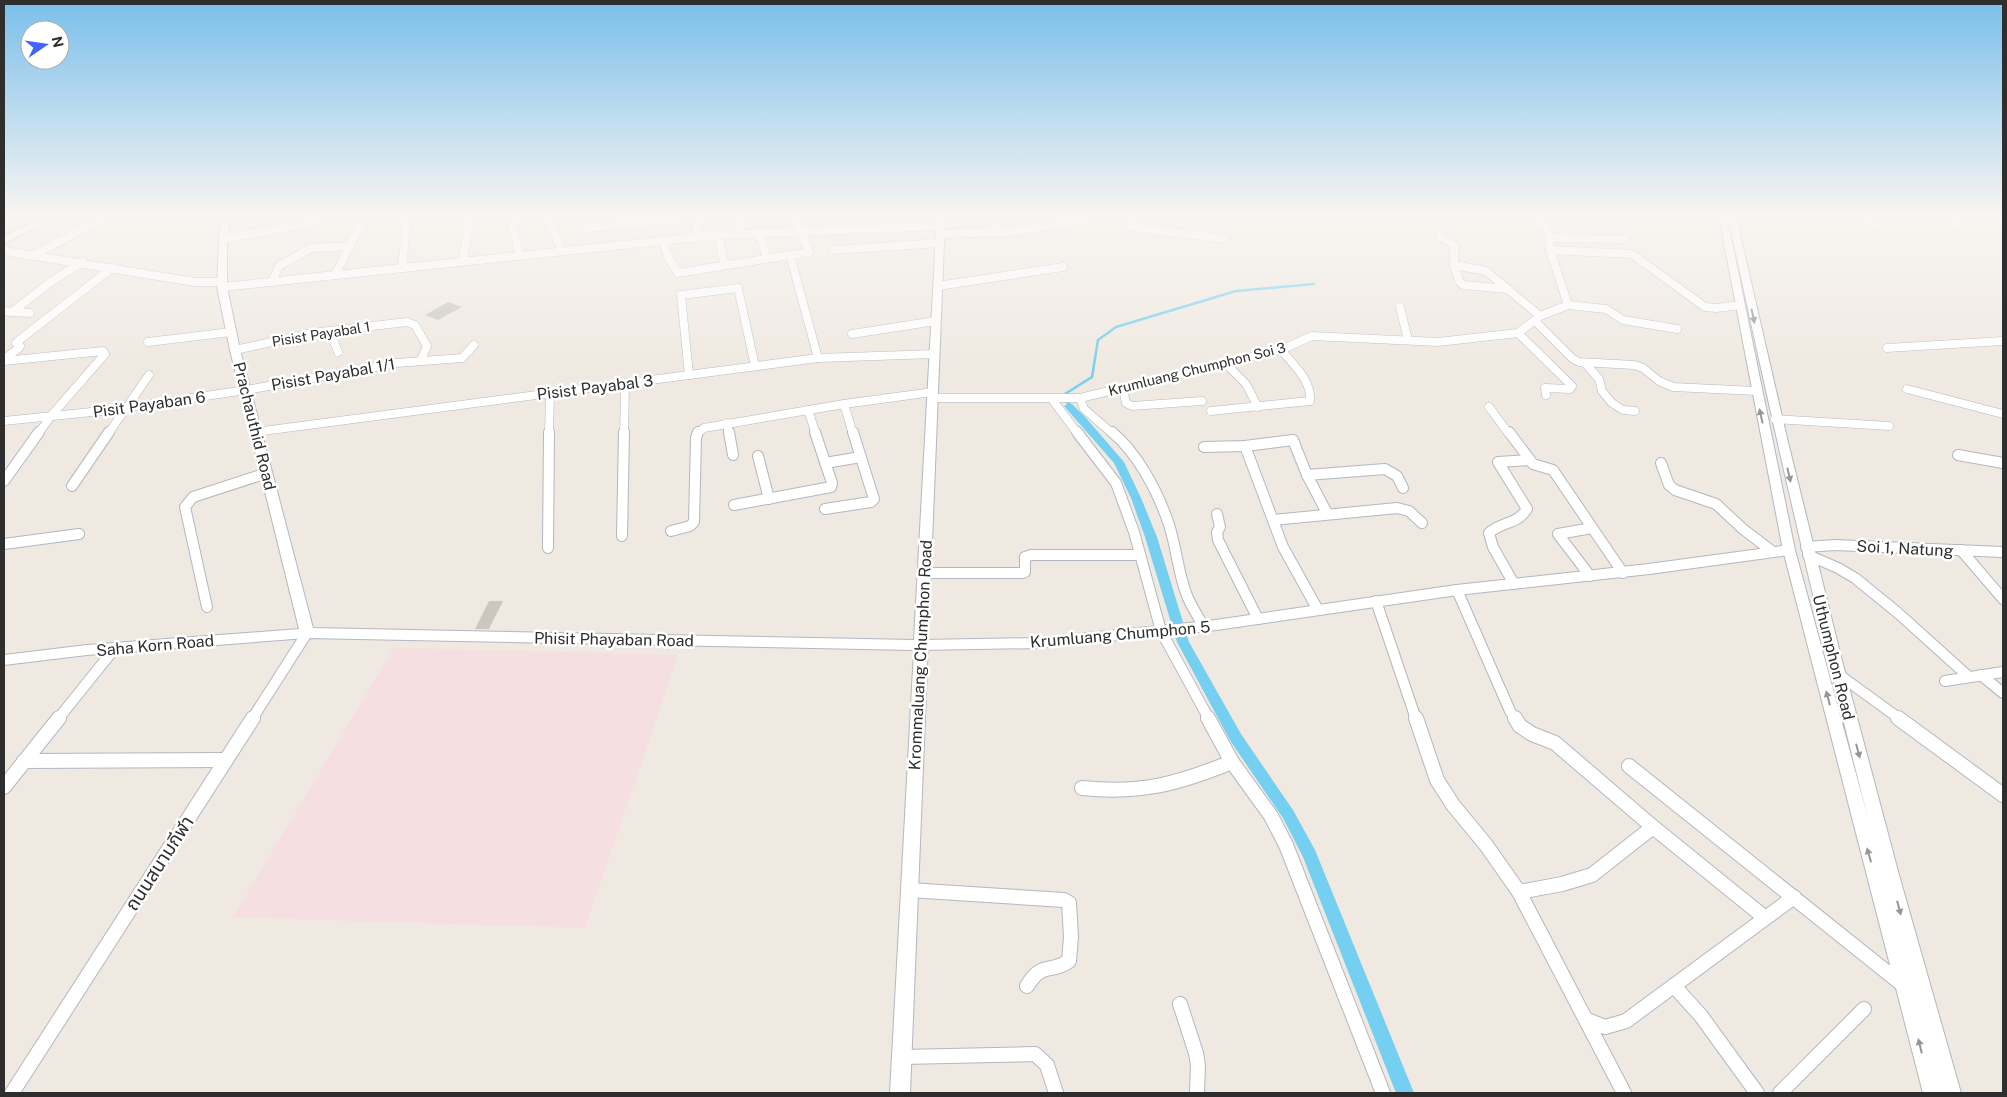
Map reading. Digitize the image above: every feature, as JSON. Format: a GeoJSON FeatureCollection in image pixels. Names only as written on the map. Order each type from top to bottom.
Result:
{"type":"FeatureCollection","features":[{"type":"Feature","properties":{"kind":"street"},"geometry":{"type":"LineString","coordinates":[[8,311],[74,268]]}},
{"type":"Feature","properties":{"kind":"street"},"geometry":{"type":"LineString","coordinates":[[4,360],[19,348],[20,346],[16,343],[18,341],[112,268]]}},
{"type":"Feature","properties":{"kind":"street"},"geometry":{"type":"LineString","coordinates":[[113,268],[195,282],[222,284],[272,282],[400,268]]}},
{"type":"Feature","properties":{"kind":"street","name":"Prachauthid Road"},"geometry":{"type":"LineString","coordinates":[[222,268],[222,284],[235,350],[308,633]]}},
{"type":"Feature","properties":{"kind":"street"},"geometry":{"type":"LineString","coordinates":[[272,282],[276,268]]}},
{"type":"Feature","properties":{"kind":"street"},"geometry":{"type":"LineString","coordinates":[[335,275],[339,268]]}},
{"type":"Feature","properties":{"kind":"street"},"geometry":{"type":"LineString","coordinates":[[675,268],[678,273],[703,268]]}},
{"type":"Feature","properties":{"kind":"street"},"geometry":{"type":"LineString","coordinates":[[794,268],[818,358]]}},
{"type":"Feature","properties":{"kind":"street","name":"Krommaluang Chumphon Road"},"geometry":{"type":"LineString","coordinates":[[900,1093],[939,268]]}},
{"type":"Feature","properties":{"kind":"street"},"geometry":{"type":"LineString","coordinates":[[938,286],[1055,268]]}},
{"type":"Feature","properties":{"kind":"street"},"geometry":{"type":"LineString","coordinates":[[1455,268],[1459,281],[1463,285],[1508,289]]}},
{"type":"Feature","properties":{"kind":"street"},"geometry":{"type":"LineString","coordinates":[[1477,268],[1483,269],[1508,289],[1537,318],[1573,359],[1585,363],[1634,365],[1643,368],[1659,381],[1673,387],[1756,390]]}},
{"type":"Feature","properties":{"kind":"street"},"geometry":{"type":"LineString","coordinates":[[1556,268],[1568,305],[1606,309],[1616,318],[1676,330]]}},
{"type":"Feature","properties":{"kind":"street"},"geometry":{"type":"LineString","coordinates":[[1652,268],[1705,307],[1716,308],[1740,305]]}},
{"type":"Feature","properties":{"kind":"street","name":"Uthumphon Road"},"geometry":{"type":"LineString","coordinates":[[1733,268],[1756,390],[1781,551],[1865,841],[1932,1093]]}},
{"type":"Feature","properties":{"kind":"street","name":"Uthumphon Road"},"geometry":{"type":"LineString","coordinates":[[1743,268],[1775,419],[1838,674],[1951,1093]]}},
{"type":"Feature","properties":{"kind":"street"},"geometry":{"type":"LineString","coordinates":[[689,375],[681,295],[738,288],[755,366]]}},
{"type":"Feature","properties":{"kind":"street","name":"Krumluang Chumphon Soi 3"},"geometry":{"type":"LineString","coordinates":[[671,531],[690,526],[694,522],[696,438],[698,432],[704,428],[844,404],[933,395],[1078,398],[1123,389],[1225,362],[1281,350],[1312,336],[1438,342],[1518,333],[1537,318],[1568,305]]}},
{"type":"Feature","properties":{"kind":"street"},"geometry":{"type":"LineString","coordinates":[[1400,307],[1408,340]]}},
{"type":"Feature","properties":{"kind":"street"},"geometry":{"type":"LineString","coordinates":[[8,311],[30,313]]}},
{"type":"Feature","properties":{"kind":"street"},"geometry":{"type":"LineString","coordinates":[[852,334],[936,321]]}},
{"type":"Feature","properties":{"kind":"street","name":"Pisist Payabal 1"},"geometry":{"type":"LineString","coordinates":[[235,350],[312,333],[407,322],[414,325],[427,346],[421,360]]}},
{"type":"Feature","properties":{"kind":"street"},"geometry":{"type":"LineString","coordinates":[[330,331],[338,352]]}},
{"type":"Feature","properties":{"kind":"street"},"geometry":{"type":"LineString","coordinates":[[148,342],[231,332]]}},
{"type":"Feature","properties":{"kind":"street"},"geometry":{"type":"LineString","coordinates":[[1518,333],[1572,386],[1570,389],[1565,390],[1545,388],[1546,395]]}},
{"type":"Feature","properties":{"kind":"street"},"geometry":{"type":"LineString","coordinates":[[1887,348],[2003,341]]}},
{"type":"Feature","properties":{"kind":"street","name":"Pisist Payabal 1/1"},"geometry":{"type":"LineString","coordinates":[[246,390],[421,360],[462,358],[474,344]]}},
{"type":"Feature","properties":{"kind":"street"},"geometry":{"type":"LineString","coordinates":[[1211,411],[1310,401],[1311,397],[1308,386],[1281,350]]}},
{"type":"Feature","properties":{"kind":"street"},"geometry":{"type":"LineString","coordinates":[[4,360],[102,351],[105,354],[51,416],[4,481]]}},
{"type":"Feature","properties":{"kind":"street","name":"Pisist Payabal 3"},"geometry":{"type":"LineString","coordinates":[[256,432],[818,358],[935,354]]}},
{"type":"Feature","properties":{"kind":"street"},"geometry":{"type":"LineString","coordinates":[[1225,362],[1246,384],[1258,407]]}},
{"type":"Feature","properties":{"kind":"street"},"geometry":{"type":"LineString","coordinates":[[1585,363],[1600,379],[1603,386],[1602,391],[1617,408],[1622,411],[1635,411]]}},
{"type":"Feature","properties":{"kind":"street"},"geometry":{"type":"LineString","coordinates":[[72,486],[148,375]]}},
{"type":"Feature","properties":{"kind":"street"},"geometry":{"type":"LineString","coordinates":[[622,536],[625,384]]}},
{"type":"Feature","properties":{"kind":"street"},"geometry":{"type":"LineString","coordinates":[[1123,389],[1126,403],[1132,406],[1202,401]]}},
{"type":"Feature","properties":{"kind":"street"},"geometry":{"type":"LineString","coordinates":[[1907,389],[2003,414]]}},
{"type":"Feature","properties":{"kind":"street","name":"Pisit Payaban 6"},"geometry":{"type":"LineString","coordinates":[[4,421],[126,408],[246,390]]}},
{"type":"Feature","properties":{"kind":"street"},"geometry":{"type":"LineString","coordinates":[[548,548],[550,392]]}},
{"type":"Feature","properties":{"kind":"street"},"geometry":{"type":"LineString","coordinates":[[1054,398],[1116,483],[1134,532],[1164,631],[1232,762],[1271,816],[1286,845],[1383,1093]]}},
{"type":"Feature","properties":{"kind":"street"},"geometry":{"type":"LineString","coordinates":[[1078,398],[1084,409],[1115,435],[1136,460],[1151,483],[1168,520],[1176,561],[1186,595],[1202,627]]}},
{"type":"Feature","properties":{"kind":"street"},"geometry":{"type":"LineString","coordinates":[[825,509],[871,502],[874,499],[844,404]]}},
{"type":"Feature","properties":{"kind":"street"},"geometry":{"type":"LineString","coordinates":[[1489,407],[1530,460],[1539,467],[1553,470],[1623,573]]}},
{"type":"Feature","properties":{"kind":"street"},"geometry":{"type":"LineString","coordinates":[[734,505],[831,487],[832,483],[808,410]]}},
{"type":"Feature","properties":{"kind":"street"},"geometry":{"type":"LineString","coordinates":[[1775,419],[1889,426]]}},
{"type":"Feature","properties":{"kind":"street"},"geometry":{"type":"LineString","coordinates":[[727,423],[733,455]]}},
{"type":"Feature","properties":{"kind":"street"},"geometry":{"type":"LineString","coordinates":[[1204,447],[1244,446],[1293,440],[1307,476],[1327,513]]}},
{"type":"Feature","properties":{"kind":"street"},"geometry":{"type":"LineString","coordinates":[[1244,446],[1283,546],[1318,610]]}},
{"type":"Feature","properties":{"kind":"street"},"geometry":{"type":"LineString","coordinates":[[1958,455],[2003,463]]}},
{"type":"Feature","properties":{"kind":"street"},"geometry":{"type":"LineString","coordinates":[[758,456],[769,499]]}},
{"type":"Feature","properties":{"kind":"street"},"geometry":{"type":"LineString","coordinates":[[825,463],[861,457]]}},
{"type":"Feature","properties":{"kind":"street"},"geometry":{"type":"LineString","coordinates":[[1514,584],[1493,547],[1489,533],[1495,526],[1514,522],[1523,517],[1527,509],[1498,462],[1530,460]]}},
{"type":"Feature","properties":{"kind":"street"},"geometry":{"type":"LineString","coordinates":[[1660,463],[1669,485],[1675,490],[1716,504],[1743,529],[1781,551],[1807,551],[1855,578],[1969,677]]}},
{"type":"Feature","properties":{"kind":"street"},"geometry":{"type":"LineString","coordinates":[[1307,476],[1385,469],[1393,471],[1397,475],[1403,488]]}},
{"type":"Feature","properties":{"kind":"street"},"geometry":{"type":"LineString","coordinates":[[206,607],[185,507],[187,502],[193,497],[267,473]]}},
{"type":"Feature","properties":{"kind":"street"},"geometry":{"type":"LineString","coordinates":[[1273,520],[1327,513],[1397,508],[1409,511],[1422,523]]}},
{"type":"Feature","properties":{"kind":"street"},"geometry":{"type":"LineString","coordinates":[[1217,514],[1220,527],[1217,532],[1218,540],[1258,619]]}},
{"type":"Feature","properties":{"kind":"street"},"geometry":{"type":"LineString","coordinates":[[1590,576],[1558,534],[1592,528]]}},
{"type":"Feature","properties":{"kind":"street"},"geometry":{"type":"LineString","coordinates":[[4,544],[79,534]]}},
{"type":"Feature","properties":{"kind":"street","name":"Soi 1, Natung"},"geometry":{"type":"LineString","coordinates":[[1807,551],[1835,545],[2003,552]]}},
{"type":"Feature","properties":{"kind":"street"},"geometry":{"type":"LineString","coordinates":[[1962,550],[2003,599]]}},
{"type":"Feature","properties":{"kind":"street","name":"Krumluang Chumphon 5"},"geometry":{"type":"LineString","coordinates":[[921,644],[1038,643],[1202,627],[1457,590],[1623,573],[1781,551]]}},
{"type":"Feature","properties":{"kind":"street"},"geometry":{"type":"LineString","coordinates":[[924,573],[1019,574],[1025,572],[1026,558],[1031,555],[1140,555]]}},
{"type":"Feature","properties":{"kind":"street"},"geometry":{"type":"LineString","coordinates":[[1457,590],[1510,711],[1520,726],[1532,734],[1555,743],[1653,827],[1764,917]]}},
{"type":"Feature","properties":{"kind":"street"},"geometry":{"type":"LineString","coordinates":[[1376,602],[1437,780],[1443,792],[1491,852],[1519,892],[1624,1093]]}},
{"type":"Feature","properties":{"kind":"street","name":"Phisit Phayaban Road"},"geometry":{"type":"LineString","coordinates":[[308,633],[921,644]]}},
{"type":"Feature","properties":{"kind":"street","name":"Saha Korn Road"},"geometry":{"type":"LineString","coordinates":[[4,660],[115,648],[308,633]]}},
{"type":"Feature","properties":{"kind":"street","name":"ถนนสนามกีฬา"},"geometry":{"type":"LineString","coordinates":[[12,1093],[308,633]]}},
{"type":"Feature","properties":{"kind":"street"},"geometry":{"type":"LineString","coordinates":[[4,787],[115,648]]}},
{"type":"Feature","properties":{"kind":"street"},"geometry":{"type":"LineString","coordinates":[[1946,681],[2003,672]]}},
{"type":"Feature","properties":{"kind":"street"},"geometry":{"type":"LineString","coordinates":[[1838,674],[2003,795]]}},
{"type":"Feature","properties":{"kind":"street"},"geometry":{"type":"LineString","coordinates":[[1981,675],[2003,693]]}},
{"type":"Feature","properties":{"kind":"street"},"geometry":{"type":"LineString","coordinates":[[24,762],[226,760]]}},
{"type":"Feature","properties":{"kind":"street"},"geometry":{"type":"LineString","coordinates":[[1082,788],[1117,792],[1146,788],[1199,776],[1232,762]]}},
{"type":"Feature","properties":{"kind":"street"},"geometry":{"type":"LineString","coordinates":[[1629,766],[1794,896],[1905,987]]}},
{"type":"Feature","properties":{"kind":"street"},"geometry":{"type":"LineString","coordinates":[[1519,892],[1562,884],[1592,875],[1653,827]]}},
{"type":"Feature","properties":{"kind":"street"},"geometry":{"type":"LineString","coordinates":[[909,890],[1064,900],[1069,903],[1071,937],[1069,961],[1064,965],[1036,973],[1027,986]]}},
{"type":"Feature","properties":{"kind":"street"},"geometry":{"type":"LineString","coordinates":[[1587,1020],[1605,1027],[1616,1026],[1626,1021],[1794,896]]}},
{"type":"Feature","properties":{"kind":"street"},"geometry":{"type":"LineString","coordinates":[[1674,986],[1701,1016],[1757,1093]]}},
{"type":"Feature","properties":{"kind":"street"},"geometry":{"type":"LineString","coordinates":[[1180,1004],[1196,1053],[1198,1065],[1197,1093]]}},
{"type":"Feature","properties":{"kind":"street"},"geometry":{"type":"LineString","coordinates":[[1780,1093],[1864,1009]]}},
{"type":"Feature","properties":{"kind":"street"},"geometry":{"type":"LineString","coordinates":[[902,1057],[1035,1054],[1043,1057],[1048,1064],[1056,1093]]}},
{"type":"Feature","properties":{"kind":"shaded area"},"geometry":{"type":"Polygon","coordinates":[[[394,648],[678,655],[585,928],[233,917],[394,648]]]}},
{"type":"Feature","properties":{"kind":"building"},"geometry":{"type":"Polygon","coordinates":[[[448,302],[462,307],[438,320],[425,315],[448,302]]]}},
{"type":"Feature","properties":{"kind":"building"},"geometry":{"type":"Polygon","coordinates":[[[489,601],[503,601],[489,629],[475,629],[489,601]]]}},
{"type":"Feature","properties":{"kind":"waterway"},"geometry":{"type":"LineString","coordinates":[[1069,406],[1065,394],[1092,377],[1098,340],[1116,327],[1236,291],[1314,284]]}},
{"type":"Feature","properties":{"kind":"waterway"},"geometry":{"type":"LineString","coordinates":[[1069,406],[1119,462],[1136,498],[1151,537],[1183,642],[1236,738],[1288,814],[1310,855],[1405,1093]]}}]}
